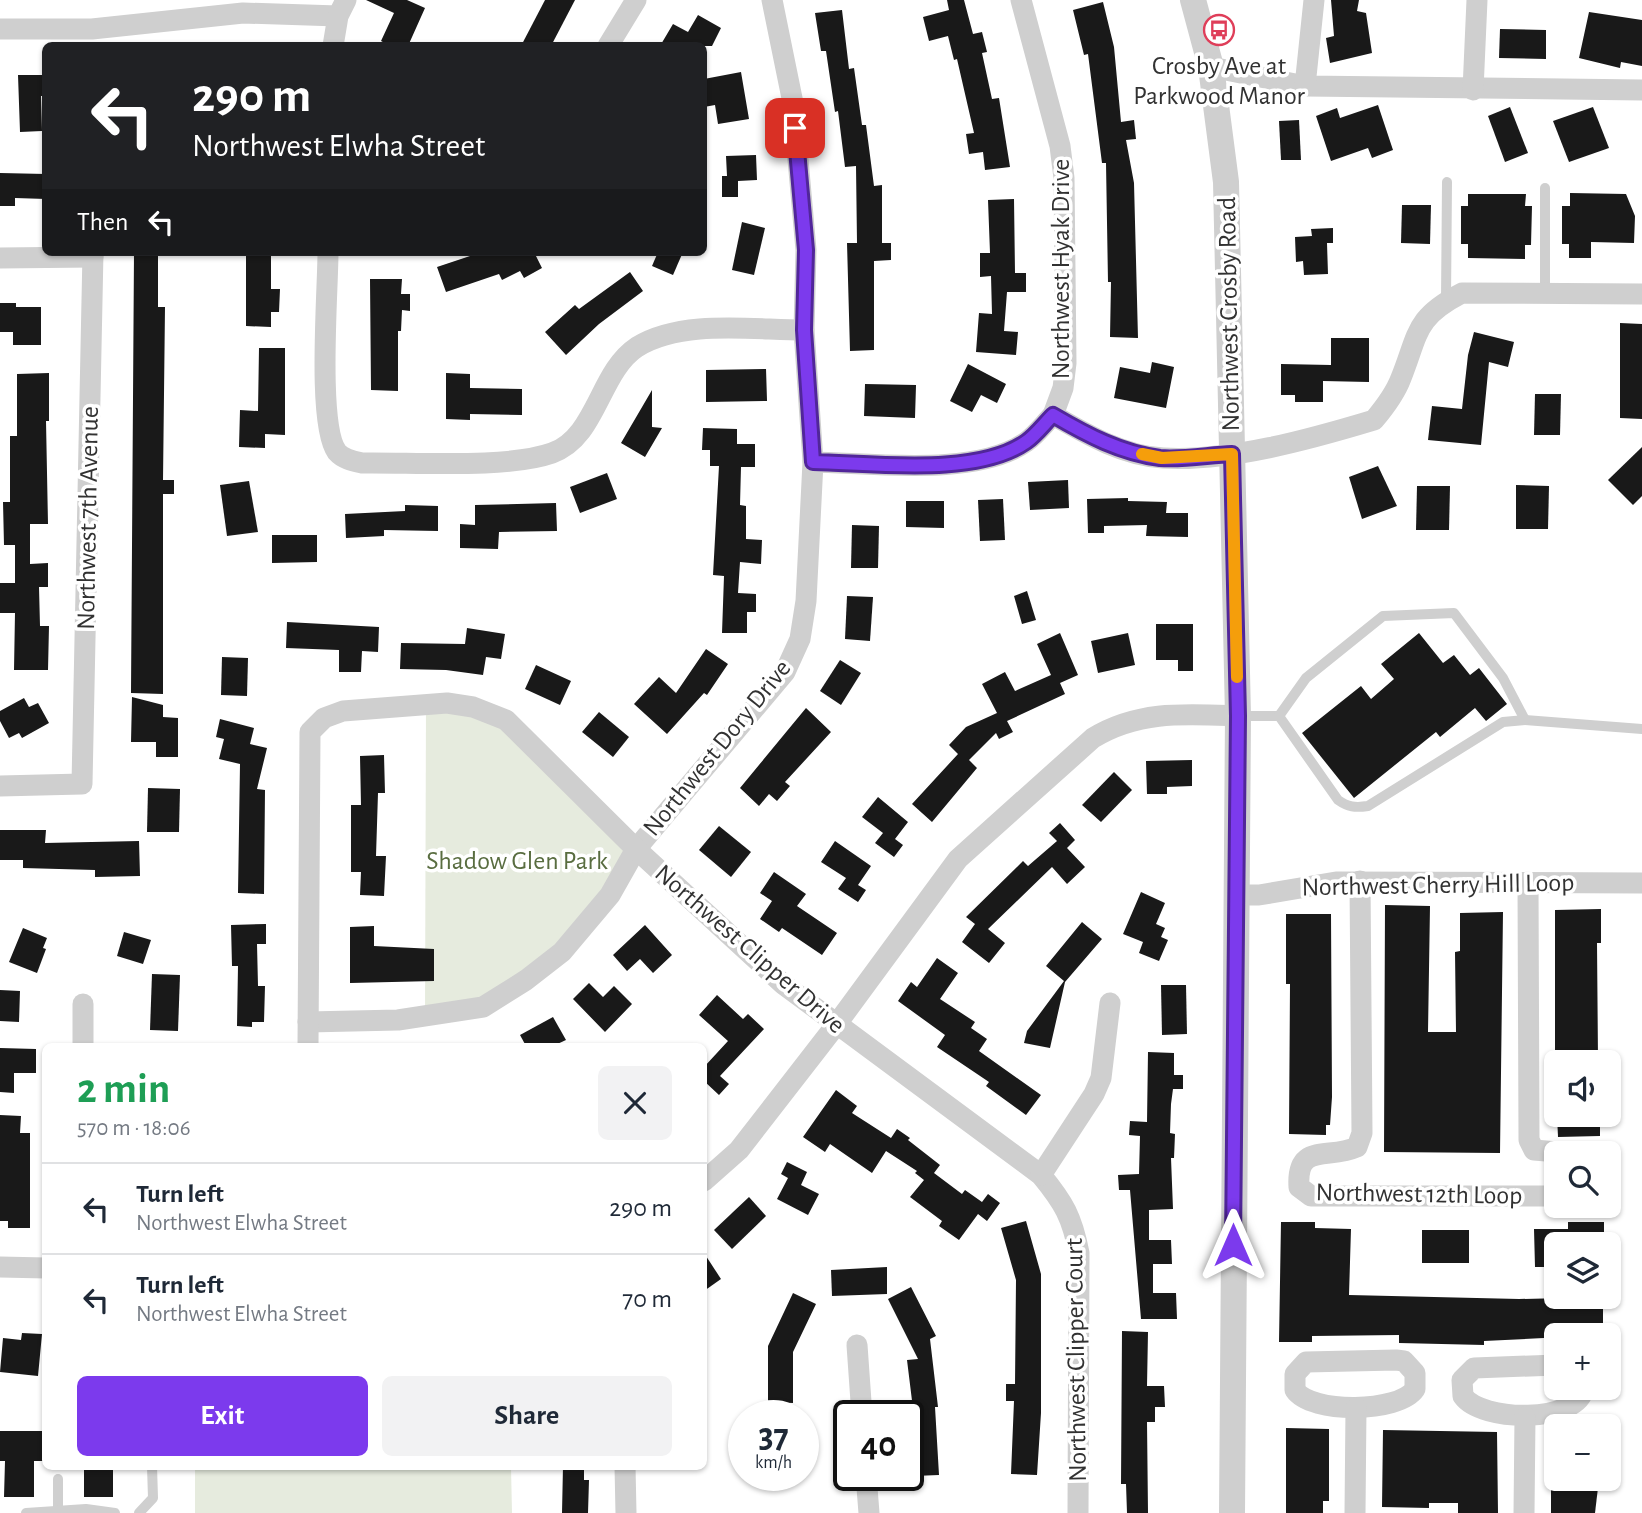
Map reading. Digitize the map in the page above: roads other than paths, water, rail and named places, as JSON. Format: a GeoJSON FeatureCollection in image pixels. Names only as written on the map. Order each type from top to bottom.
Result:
{"type":"FeatureCollection","features":[{"type":"Feature","properties":{"kind":"street"},"geometry":{"type":"LineString","coordinates":[[610,42],[636,0]]}},
{"type":"Feature","properties":{"kind":"street","name":"Northwest Dory Drive"},"geometry":{"type":"LineString","coordinates":[[308,1022],[398,1020],[483,1007],[562,952],[610,895],[636,849],[785,672],[800,639],[806,601],[813,462],[804,330],[806,250],[793,103],[772,0]]}},
{"type":"Feature","properties":{"kind":"street","name":"Northwest Hyak Drive"},"geometry":{"type":"LineString","coordinates":[[1021,0],[1060,146],[1064,178],[1066,363],[1063,388],[1053,415]]}},
{"type":"Feature","properties":{"kind":"street","name":"Northwest Crosby Road"},"geometry":{"type":"LineString","coordinates":[[1193,0],[1211,67],[1226,182],[1238,716],[1232,1513]]}},
{"type":"Feature","properties":{"kind":"street"},"geometry":{"type":"LineString","coordinates":[[1305,86],[1314,0]]}},
{"type":"Feature","properties":{"kind":"street"},"geometry":{"type":"LineString","coordinates":[[1473,90],[1477,0]]}},
{"type":"Feature","properties":{"kind":"street"},"geometry":{"type":"LineString","coordinates":[[0,29],[92,37],[230,14],[342,8],[334,42]]}},
{"type":"Feature","properties":{"kind":"street"},"geometry":{"type":"LineString","coordinates":[[1211,67],[1305,86],[1642,90]]}},
{"type":"Feature","properties":{"kind":"street"},"geometry":{"type":"LineString","coordinates":[[0,258],[46,256]]}},
{"type":"Feature","properties":{"kind":"street","name":"Northwest 7th Avenue"},"geometry":{"type":"LineString","coordinates":[[0,786],[82,784],[93,256]]}},
{"type":"Feature","properties":{"kind":"street"},"geometry":{"type":"LineString","coordinates":[[328,256],[327,423],[338,453],[348,460],[362,463],[520,461],[554,453],[577,434],[616,368],[635,348],[656,339],[696,331],[804,330]]}},
{"type":"Feature","properties":{"kind":"street"},"geometry":{"type":"LineString","coordinates":[[813,462],[965,464],[994,458],[1026,442],[1053,415],[1104,442],[1151,456],[1162,458],[1232,454],[1374,420],[1401,379],[1417,330],[1427,316],[1446,301],[1462,293],[1642,294]]}},
{"type":"Feature","properties":{"kind":"street","name":"Northwest Clipper Drive"},"geometry":{"type":"LineString","coordinates":[[308,1043],[310,732],[324,718],[343,710],[447,703],[473,707],[506,720],[636,849],[783,984],[836,1026],[1041,1175]]}},
{"type":"Feature","properties":{"kind":"street"},"geometry":{"type":"LineString","coordinates":[[707,1178],[739,1150],[836,1026],[958,859],[1093,738],[1111,727],[1161,714],[1238,716]]}},
{"type":"Feature","properties":{"kind":"street","name":"Northwest Cherry Hill Loop"},"geometry":{"type":"LineString","coordinates":[[1235,895],[1259,895],[1336,882],[1360,881],[1642,883]]}},
{"type":"Feature","properties":{"kind":"street","name":"Northwest 12th Loop"},"geometry":{"type":"LineString","coordinates":[[1360,881],[1362,1133],[1357,1147],[1339,1153],[1312,1154],[1304,1160],[1298,1173],[1299,1187],[1311,1196],[1544,1196]]}},
{"type":"Feature","properties":{"kind":"street","name":"Northwest 12th Loop"},"geometry":{"type":"LineString","coordinates":[[1528,882],[1530,1140],[1534,1150],[1544,1151]]}},
{"type":"Feature","properties":{"kind":"street"},"geometry":{"type":"LineString","coordinates":[[1041,1175],[1094,1094],[1101,1078],[1110,1003]]}},
{"type":"Feature","properties":{"kind":"street"},"geometry":{"type":"LineString","coordinates":[[83,1004],[83,1043]]}},
{"type":"Feature","properties":{"kind":"street","name":"Northwest Clipper Court"},"geometry":{"type":"LineString","coordinates":[[1041,1175],[1063,1202],[1073,1223],[1079,1253],[1077,1513]]}},
{"type":"Feature","properties":{"kind":"street"},"geometry":{"type":"LineString","coordinates":[[0,1267],[42,1268]]}},
{"type":"Feature","properties":{"kind":"street"},"geometry":{"type":"LineString","coordinates":[[857,1345],[861,1400]]}},
{"type":"Feature","properties":{"kind":"street"},"geometry":{"type":"LineString","coordinates":[[1396,1360],[1404,1361],[1415,1373],[1415,1389],[1404,1401],[1356,1408],[1306,1402],[1295,1390],[1295,1374],[1306,1363],[1396,1360]]}},
{"type":"Feature","properties":{"kind":"street"},"geometry":{"type":"LineString","coordinates":[[1544,1365],[1474,1368],[1462,1380],[1463,1396],[1474,1407],[1525,1417],[1572,1406],[1578,1400]]}},
{"type":"Feature","properties":{"kind":"street"},"geometry":{"type":"LineString","coordinates":[[1355,1513],[1356,1408]]}},
{"type":"Feature","properties":{"kind":"street"},"geometry":{"type":"LineString","coordinates":[[1524,1513],[1525,1417]]}},
{"type":"Feature","properties":{"kind":"street"},"geometry":{"type":"LineString","coordinates":[[625,1470],[625,1513]]}},
{"type":"Feature","properties":{"kind":"street"},"geometry":{"type":"LineString","coordinates":[[867,1491],[869,1513]]}},
{"type":"Feature","properties":{"kind":"lane"},"geometry":{"type":"LineString","coordinates":[[1446,301],[1447,182]]}},
{"type":"Feature","properties":{"kind":"lane"},"geometry":{"type":"LineString","coordinates":[[1545,188],[1545,293]]}},
{"type":"Feature","properties":{"kind":"lane"},"geometry":{"type":"LineString","coordinates":[[1279,716],[1306,678],[1383,615],[1454,613],[1503,678],[1525,720]]}},
{"type":"Feature","properties":{"kind":"lane"},"geometry":{"type":"LineString","coordinates":[[1238,716],[1279,716]]}},
{"type":"Feature","properties":{"kind":"lane"},"geometry":{"type":"LineString","coordinates":[[1279,716],[1338,800],[1359,808],[1368,806],[1503,722],[1525,720],[1642,729]]}},
{"type":"Feature","properties":{"kind":"lane"},"geometry":{"type":"LineString","coordinates":[[139,1513],[153,1498],[152,1470]]}},
{"type":"Feature","properties":{"kind":"lane"},"geometry":{"type":"LineString","coordinates":[[58,1479],[58,1512]]}},
{"type":"Feature","properties":{"kind":"lane"},"geometry":{"type":"LineString","coordinates":[[26,1513],[86,1509],[116,1513]]}},
{"type":"Feature","properties":{"kind":"place","name":"Crosby Ave at Parkwood Manor"},"geometry":{"type":"Point","coordinates":[1219,30]}},
{"type":"Feature","properties":{"kind":"park label","name":"Shadow Glen Park"},"geometry":{"type":"Point","coordinates":[517,861]}}]}
